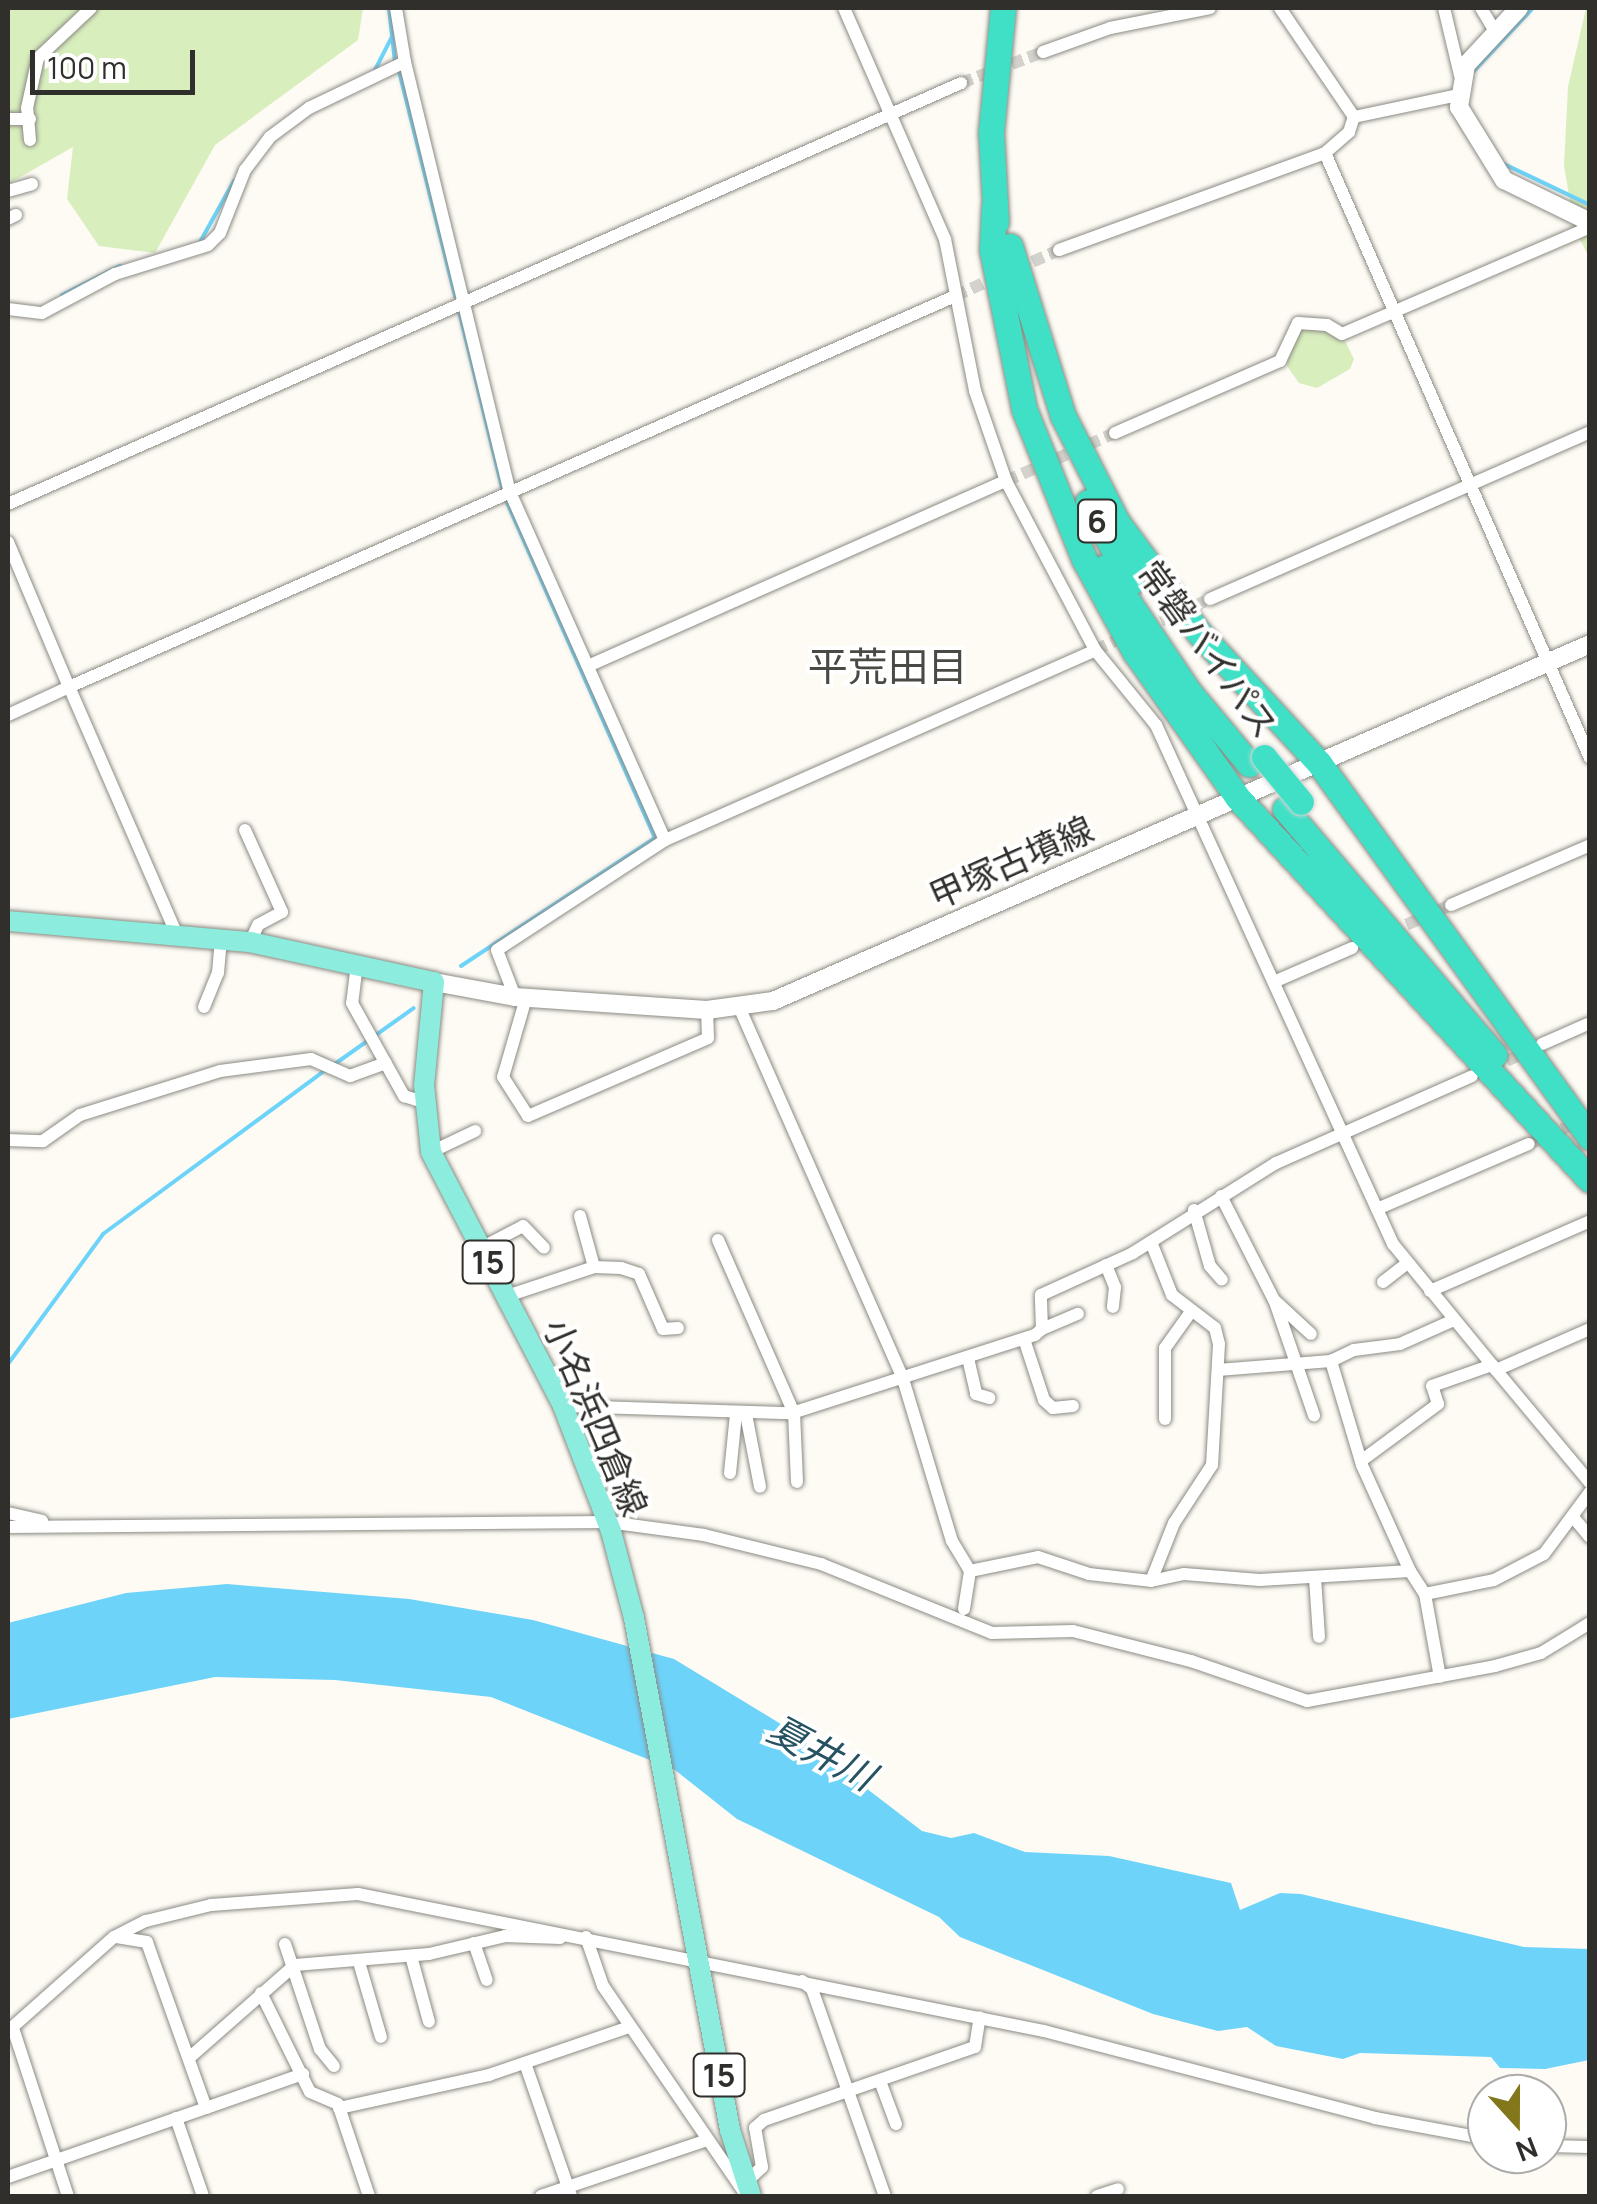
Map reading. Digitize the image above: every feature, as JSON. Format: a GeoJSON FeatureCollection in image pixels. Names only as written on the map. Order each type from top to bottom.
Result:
{"type":"FeatureCollection","features":[{"type":"Feature","properties":{"kind":"highway","name":"常磐バイパス"},"geometry":{"type":"LineString","coordinates":[[1003,8],[990,132],[994,207],[1018,348],[1072,504],[1146,631],[1590,1170]]}},
{"type":"Feature","properties":{"kind":"highway","name":"常磐バイパス"},"geometry":{"type":"LineString","coordinates":[[1020,8],[1002,140],[1010,246],[1047,409],[1080,487],[1159,625],[1256,760]]}},
{"type":"Feature","properties":{"kind":"highway"},"geometry":{"type":"LineString","coordinates":[[994,207],[992,250],[1018,390],[1058,502],[1135,652],[1238,798],[1590,1180]]}},
{"type":"Feature","properties":{"kind":"highway"},"geometry":{"type":"LineString","coordinates":[[1010,246],[1056,399],[1117,522],[1188,620],[1319,763],[1590,1137]]}},
{"type":"Feature","properties":{"kind":"highway","name":"常磐バイパス"},"geometry":{"type":"LineString","coordinates":[[1293,806],[1590,1150]]}},
{"type":"Feature","properties":{"kind":"main road"},"geometry":{"type":"LineString","coordinates":[[1519,8],[1460,75],[1458,95],[1472,136],[1504,180],[1590,224]]}},
{"type":"Feature","properties":{"kind":"main road","name":"甲塚古墳線"},"geometry":{"type":"LineString","coordinates":[[434,982],[521,997],[706,1010],[740,1009],[773,1001],[1590,644]]}},
{"type":"Feature","properties":{"kind":"main road"},"geometry":{"type":"LineString","coordinates":[[8,921],[250,942],[434,982]]}},
{"type":"Feature","properties":{"kind":"main road","name":"小名浜四倉線"},"geometry":{"type":"LineString","coordinates":[[434,982],[424,1102],[431,1152],[563,1406],[609,1526],[634,1618],[697,1956],[748,2192]]}},
{"type":"Feature","properties":{"kind":"street"},"geometry":{"type":"LineString","coordinates":[[30,140],[38,58],[91,8]]}},
{"type":"Feature","properties":{"kind":"street"},"geometry":{"type":"LineString","coordinates":[[396,8],[398,65],[466,302],[506,494],[590,665],[665,840]]}},
{"type":"Feature","properties":{"kind":"street"},"geometry":{"type":"LineString","coordinates":[[844,8],[946,239],[975,391],[1006,481],[1094,650],[1156,725],[1201,814],[1377,1209],[1407,1263],[1590,1483]]}},
{"type":"Feature","properties":{"kind":"street"},"geometry":{"type":"LineString","coordinates":[[1044,52],[1110,28],[1210,8]]}},
{"type":"Feature","properties":{"kind":"street"},"geometry":{"type":"LineString","coordinates":[[1059,250],[1325,152],[1350,132],[1354,117],[1280,8]]}},
{"type":"Feature","properties":{"kind":"street"},"geometry":{"type":"LineString","coordinates":[[1444,8],[1460,75]]}},
{"type":"Feature","properties":{"kind":"street"},"geometry":{"type":"LineString","coordinates":[[1480,8],[1496,34]]}},
{"type":"Feature","properties":{"kind":"street"},"geometry":{"type":"LineString","coordinates":[[8,309],[42,314],[114,274],[194,255],[220,233],[245,170],[270,137],[309,108],[398,65]]}},
{"type":"Feature","properties":{"kind":"street"},"geometry":{"type":"LineString","coordinates":[[8,504],[962,83]]}},
{"type":"Feature","properties":{"kind":"street"},"geometry":{"type":"LineString","coordinates":[[1354,117],[1458,95]]}},
{"type":"Feature","properties":{"kind":"street"},"geometry":{"type":"LineString","coordinates":[[8,119],[30,119]]}},
{"type":"Feature","properties":{"kind":"street"},"geometry":{"type":"LineString","coordinates":[[1325,152],[1590,758]]}},
{"type":"Feature","properties":{"kind":"street"},"geometry":{"type":"LineString","coordinates":[[8,190],[32,184]]}},
{"type":"Feature","properties":{"kind":"street"},"geometry":{"type":"LineString","coordinates":[[1115,433],[1280,361],[1289,330],[1298,322],[1327,324],[1342,334],[1590,224]]}},
{"type":"Feature","properties":{"kind":"street"},"geometry":{"type":"LineString","coordinates":[[8,715],[955,296]]}},
{"type":"Feature","properties":{"kind":"street"},"geometry":{"type":"LineString","coordinates":[[1210,599],[1590,432]]}},
{"type":"Feature","properties":{"kind":"street"},"geometry":{"type":"LineString","coordinates":[[590,665],[1006,481]]}},
{"type":"Feature","properties":{"kind":"street"},"geometry":{"type":"LineString","coordinates":[[8,542],[13,567],[178,935]]}},
{"type":"Feature","properties":{"kind":"street"},"geometry":{"type":"LineString","coordinates":[[706,1010],[708,1038],[528,1116],[504,1077],[521,997],[497,950],[665,840],[1094,650]]}},
{"type":"Feature","properties":{"kind":"street"},"geometry":{"type":"LineString","coordinates":[[245,830],[282,912],[258,925],[250,942]]}},
{"type":"Feature","properties":{"kind":"street"},"geometry":{"type":"LineString","coordinates":[[1452,905],[1590,845]]}},
{"type":"Feature","properties":{"kind":"street"},"geometry":{"type":"LineString","coordinates":[[204,1007],[218,973],[221,940]]}},
{"type":"Feature","properties":{"kind":"street"},"geometry":{"type":"LineString","coordinates":[[1276,982],[1352,948]]}},
{"type":"Feature","properties":{"kind":"street"},"geometry":{"type":"LineString","coordinates":[[358,964],[349,997],[404,1096],[424,1102]]}},
{"type":"Feature","properties":{"kind":"street"},"geometry":{"type":"LineString","coordinates":[[740,1009],[904,1379],[952,1541],[970,1571],[964,1608]]}},
{"type":"Feature","properties":{"kind":"street"},"geometry":{"type":"LineString","coordinates":[[1542,1044],[1590,1023]]}},
{"type":"Feature","properties":{"kind":"street"},"geometry":{"type":"LineString","coordinates":[[8,1140],[43,1141],[80,1115],[220,1071],[302,1060],[350,1076],[386,1063]]}},
{"type":"Feature","properties":{"kind":"street"},"geometry":{"type":"LineString","coordinates":[[1042,1329],[1041,1296],[1151,1242],[1194,1210],[1342,1132],[1472,1076]]}},
{"type":"Feature","properties":{"kind":"street"},"geometry":{"type":"LineString","coordinates":[[431,1152],[475,1131]]}},
{"type":"Feature","properties":{"kind":"street"},"geometry":{"type":"LineString","coordinates":[[1377,1209],[1529,1144]]}},
{"type":"Feature","properties":{"kind":"street"},"geometry":{"type":"LineString","coordinates":[[1221,1196],[1274,1300],[1314,1415]]}},
{"type":"Feature","properties":{"kind":"street"},"geometry":{"type":"LineString","coordinates":[[1194,1210],[1210,1266],[1222,1280]]}},
{"type":"Feature","properties":{"kind":"street"},"geometry":{"type":"LineString","coordinates":[[580,1216],[594,1267]]}},
{"type":"Feature","properties":{"kind":"street"},"geometry":{"type":"LineString","coordinates":[[1430,1291],[1590,1221]]}},
{"type":"Feature","properties":{"kind":"street"},"geometry":{"type":"LineString","coordinates":[[481,1248],[523,1226],[544,1248]]}},
{"type":"Feature","properties":{"kind":"street"},"geometry":{"type":"LineString","coordinates":[[718,1240],[794,1413],[797,1482]]}},
{"type":"Feature","properties":{"kind":"street"},"geometry":{"type":"LineString","coordinates":[[1151,1242],[1172,1295],[1190,1313],[1216,1328],[1218,1370],[1212,1464],[1174,1523],[1152,1581]]}},
{"type":"Feature","properties":{"kind":"street"},"geometry":{"type":"LineString","coordinates":[[1383,1282],[1407,1263]]}},
{"type":"Feature","properties":{"kind":"street"},"geometry":{"type":"LineString","coordinates":[[1106,1265],[1115,1287],[1113,1306]]}},
{"type":"Feature","properties":{"kind":"street"},"geometry":{"type":"LineString","coordinates":[[507,1296],[594,1267],[640,1274],[664,1329],[678,1328]]}},
{"type":"Feature","properties":{"kind":"street"},"geometry":{"type":"LineString","coordinates":[[1274,1300],[1311,1334]]}},
{"type":"Feature","properties":{"kind":"street"},"geometry":{"type":"LineString","coordinates":[[1165,1419],[1160,1391],[1165,1348],[1190,1313]]}},
{"type":"Feature","properties":{"kind":"street"},"geometry":{"type":"LineString","coordinates":[[563,1406],[794,1413],[1024,1339],[1078,1314]]}},
{"type":"Feature","properties":{"kind":"street"},"geometry":{"type":"LineString","coordinates":[[1218,1370],[1331,1360],[1354,1350],[1400,1344],[1454,1320]]}},
{"type":"Feature","properties":{"kind":"street"},"geometry":{"type":"LineString","coordinates":[[1361,1461],[1438,1404],[1432,1386],[1494,1368],[1590,1328]]}},
{"type":"Feature","properties":{"kind":"street"},"geometry":{"type":"LineString","coordinates":[[1024,1339],[1044,1400],[1053,1408],[1072,1406]]}},
{"type":"Feature","properties":{"kind":"street"},"geometry":{"type":"LineString","coordinates":[[968,1358],[976,1394],[989,1398]]}},
{"type":"Feature","properties":{"kind":"street"},"geometry":{"type":"LineString","coordinates":[[1331,1360],[1361,1461],[1410,1570],[1425,1594],[1440,1678]]}},
{"type":"Feature","properties":{"kind":"street"},"geometry":{"type":"LineString","coordinates":[[730,1473],[741,1414]]}},
{"type":"Feature","properties":{"kind":"street"},"geometry":{"type":"LineString","coordinates":[[741,1414],[760,1487]]}},
{"type":"Feature","properties":{"kind":"street"},"geometry":{"type":"LineString","coordinates":[[1425,1594],[1504,1575],[1544,1554],[1590,1492]]}},
{"type":"Feature","properties":{"kind":"street"},"geometry":{"type":"LineString","coordinates":[[8,1513],[59,1524]]}},
{"type":"Feature","properties":{"kind":"street"},"geometry":{"type":"LineString","coordinates":[[1574,1518],[1590,1537]]}},
{"type":"Feature","properties":{"kind":"street"},"geometry":{"type":"LineString","coordinates":[[8,1526],[609,1526],[766,1547],[992,1633],[1073,1631],[1192,1660],[1307,1701],[1440,1678],[1541,1652],[1590,1623]]}},
{"type":"Feature","properties":{"kind":"street"},"geometry":{"type":"LineString","coordinates":[[970,1571],[1038,1557],[1089,1574],[1152,1581],[1184,1574],[1315,1578],[1410,1570]]}},
{"type":"Feature","properties":{"kind":"street"},"geometry":{"type":"LineString","coordinates":[[1315,1578],[1318,1637]]}},
{"type":"Feature","properties":{"kind":"street"},"geometry":{"type":"LineString","coordinates":[[68,2196],[10,2030],[114,1937],[146,1921],[211,1905],[358,1894],[697,1956],[980,2017],[1375,2118],[1467,2135]]}},
{"type":"Feature","properties":{"kind":"street"},"geometry":{"type":"LineString","coordinates":[[189,2058],[295,1966],[411,1956],[516,1935],[582,1936]]}},
{"type":"Feature","properties":{"kind":"street"},"geometry":{"type":"LineString","coordinates":[[582,1936],[594,1970],[629,2027],[704,2141],[748,2192],[762,2166],[756,2128],[764,2120],[975,2047],[980,2017]]}},
{"type":"Feature","properties":{"kind":"street"},"geometry":{"type":"LineString","coordinates":[[114,1937],[147,1942],[206,2108]]}},
{"type":"Feature","properties":{"kind":"street"},"geometry":{"type":"LineString","coordinates":[[474,1943],[487,1980]]}},
{"type":"Feature","properties":{"kind":"street"},"geometry":{"type":"LineString","coordinates":[[8,2177],[330,2062],[286,1944]]}},
{"type":"Feature","properties":{"kind":"street"},"geometry":{"type":"LineString","coordinates":[[411,1956],[429,2022]]}},
{"type":"Feature","properties":{"kind":"street"},"geometry":{"type":"LineString","coordinates":[[359,1962],[382,2037]]}},
{"type":"Feature","properties":{"kind":"street"},"geometry":{"type":"LineString","coordinates":[[798,1978],[812,1989],[885,2196]]}},
{"type":"Feature","properties":{"kind":"street"},"geometry":{"type":"LineString","coordinates":[[261,1993],[310,2092],[340,2108],[525,2063],[629,2027]]}},
{"type":"Feature","properties":{"kind":"street"},"geometry":{"type":"LineString","coordinates":[[525,2063],[569,2192]]}},
{"type":"Feature","properties":{"kind":"street"},"geometry":{"type":"LineString","coordinates":[[880,2080],[896,2124]]}},
{"type":"Feature","properties":{"kind":"street"},"geometry":{"type":"LineString","coordinates":[[340,2108],[369,2196]]}},
{"type":"Feature","properties":{"kind":"street"},"geometry":{"type":"LineString","coordinates":[[176,2118],[203,2196]]}},
{"type":"Feature","properties":{"kind":"street"},"geometry":{"type":"LineString","coordinates":[[541,2196],[569,2192],[704,2141]]}},
{"type":"Feature","properties":{"kind":"street"},"geometry":{"type":"LineString","coordinates":[[1097,2196],[1118,2189]]}},
{"type":"Feature","properties":{"kind":"green space"},"geometry":{"type":"Polygon","coordinates":[[[8,8],[363,8],[358,40],[215,145],[155,253],[99,246],[67,199],[73,147],[8,184],[8,8]]]}},
{"type":"Feature","properties":{"kind":"green space"},"geometry":{"type":"Polygon","coordinates":[[[1586,8],[1589,257],[1575,230],[1564,166],[1568,87],[1586,8]]]}},
{"type":"Feature","properties":{"kind":"green space"},"geometry":{"type":"Polygon","coordinates":[[[1317,325],[1344,339],[1354,359],[1350,369],[1317,388],[1299,383],[1287,366],[1294,330],[1317,325]]]}},
{"type":"Feature","properties":{"kind":"water"},"geometry":{"type":"Polygon","coordinates":[[[227,1584],[409,1599],[533,1620],[674,1659],[789,1729],[922,1831],[951,1838],[974,1833],[1025,1852],[1109,1856],[1231,1883],[1240,1910],[1280,1893],[1301,1894],[1524,1947],[1589,1949],[1589,2060],[1545,2069],[1500,2068],[1491,2057],[1360,2053],[1343,2059],[1276,2046],[1247,2027],[1218,2031],[1153,2014],[960,1937],[939,1917],[737,1819],[675,1770],[491,1697],[335,1680],[215,1677],[8,1719],[8,1623],[126,1593],[227,1584]]]}},
{"type":"Feature","properties":{"kind":"waterway"},"geometry":{"type":"LineString","coordinates":[[389,8],[395,62]]}},
{"type":"Feature","properties":{"kind":"waterway"},"geometry":{"type":"LineString","coordinates":[[1474,71],[1533,8]]}},
{"type":"Feature","properties":{"kind":"waterway"},"geometry":{"type":"LineString","coordinates":[[375,70],[391,38]]}},
{"type":"Feature","properties":{"kind":"waterway"},"geometry":{"type":"LineString","coordinates":[[399,71],[455,296]]}},
{"type":"Feature","properties":{"kind":"waterway"},"geometry":{"type":"LineString","coordinates":[[1504,164],[1590,205]]}},
{"type":"Feature","properties":{"kind":"waterway"},"geometry":{"type":"LineString","coordinates":[[200,242],[234,181]]}},
{"type":"Feature","properties":{"kind":"waterway"},"geometry":{"type":"LineString","coordinates":[[62,295],[120,266]]}},
{"type":"Feature","properties":{"kind":"waterway"},"geometry":{"type":"LineString","coordinates":[[459,311],[503,491]]}},
{"type":"Feature","properties":{"kind":"waterway"},"geometry":{"type":"LineString","coordinates":[[461,966],[655,838],[506,500]]}},
{"type":"Feature","properties":{"kind":"waterway"},"geometry":{"type":"LineString","coordinates":[[332,1066],[414,1008]]}},
{"type":"Feature","properties":{"kind":"waterway"},"geometry":{"type":"LineString","coordinates":[[8,1364],[103,1234],[324,1071]]}},
{"type":"Feature","properties":{"kind":"tunnel"},"geometry":{"type":"LineString","coordinates":[[961,83],[1043,52]]}},
{"type":"Feature","properties":{"kind":"tunnel"},"geometry":{"type":"LineString","coordinates":[[1016,269],[1059,250]]}},
{"type":"Feature","properties":{"kind":"tunnel"},"geometry":{"type":"LineString","coordinates":[[955,296],[997,277]]}},
{"type":"Feature","properties":{"kind":"tunnel"},"geometry":{"type":"LineString","coordinates":[[1006,481],[1115,433]]}},
{"type":"Feature","properties":{"kind":"tunnel"},"geometry":{"type":"LineString","coordinates":[[1095,650],[1210,599]]}},
{"type":"Feature","properties":{"kind":"tunnel"},"geometry":{"type":"LineString","coordinates":[[1390,932],[1451,905]]}},
{"type":"Feature","properties":{"kind":"tunnel"},"geometry":{"type":"LineString","coordinates":[[1490,1068],[1531,1050]]}},
{"type":"Feature","properties":{"kind":"tunnel"},"geometry":{"type":"LineString","coordinates":[[1529,1144],[1583,1120]]}},
{"type":"Feature","properties":{"kind":"district","name":"平荒田目"},"geometry":{"type":"Point","coordinates":[888,666]}},
{"type":"Feature","properties":{"kind":"water label","name":"夏井川"},"geometry":{"type":"Point","coordinates":[822,1752]}}]}
